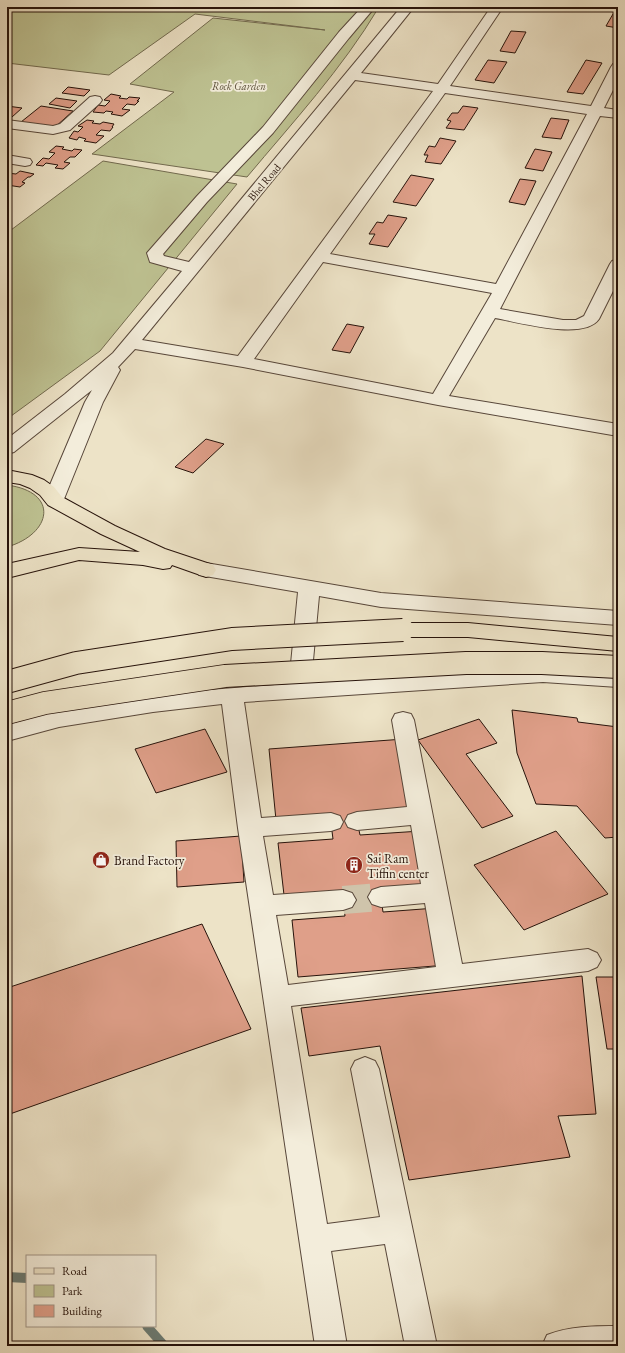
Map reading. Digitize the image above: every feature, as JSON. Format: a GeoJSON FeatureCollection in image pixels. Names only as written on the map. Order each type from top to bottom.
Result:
{"type":"FeatureCollection","features":[{"type":"Feature","properties":{"kind":"main road"},"geometry":{"type":"LineString","coordinates":[[7,476],[25,479],[37,484],[47,491],[55,501],[108,530],[158,553],[206,570]]}},
{"type":"Feature","properties":{"kind":"main road"},"geometry":{"type":"LineString","coordinates":[[7,571],[79,554],[143,559],[206,570]]}},
{"type":"Feature","properties":{"kind":"main road"},"geometry":{"type":"LineString","coordinates":[[7,682],[76,663],[232,639],[403,630],[468,630],[618,644]]}},
{"type":"Feature","properties":{"kind":"main road"},"geometry":{"type":"LineString","coordinates":[[7,713],[45,703],[225,676],[466,663],[542,663],[618,667]]}},
{"type":"Feature","properties":{"kind":"street"},"geometry":{"type":"LineString","coordinates":[[193,268],[163,262],[156,259],[155,253],[202,199],[268,130],[344,35],[369,7]]}},
{"type":"Feature","properties":{"kind":"street","name":"Bhel Road"},"geometry":{"type":"LineString","coordinates":[[119,357],[353,76],[408,7]]}},
{"type":"Feature","properties":{"kind":"street"},"geometry":{"type":"LineString","coordinates":[[243,362],[442,88],[497,7]]}},
{"type":"Feature","properties":{"kind":"street"},"geometry":{"type":"LineString","coordinates":[[446,402],[490,312],[618,67]]}},
{"type":"Feature","properties":{"kind":"street"},"geometry":{"type":"LineString","coordinates":[[353,76],[618,114]]}},
{"type":"Feature","properties":{"kind":"street"},"geometry":{"type":"LineString","coordinates":[[7,124],[53,130],[60,129],[66,127],[96,100]]}},
{"type":"Feature","properties":{"kind":"street"},"geometry":{"type":"LineString","coordinates":[[7,159],[25,162]]}},
{"type":"Feature","properties":{"kind":"street"},"geometry":{"type":"LineString","coordinates":[[320,257],[502,290]]}},
{"type":"Feature","properties":{"kind":"street"},"geometry":{"type":"LineString","coordinates":[[490,312],[563,325],[579,325],[591,319],[618,264]]}},
{"type":"Feature","properties":{"kind":"street"},"geometry":{"type":"LineString","coordinates":[[131,343],[243,362],[446,402],[618,430]]}},
{"type":"Feature","properties":{"kind":"street"},"geometry":{"type":"LineString","coordinates":[[7,448],[71,398],[119,357]]}},
{"type":"Feature","properties":{"kind":"street"},"geometry":{"type":"LineString","coordinates":[[54,499],[94,402],[119,357]]}},
{"type":"Feature","properties":{"kind":"street"},"geometry":{"type":"LineString","coordinates":[[206,570],[381,600],[618,618]]}},
{"type":"Feature","properties":{"kind":"street"},"geometry":{"type":"LineString","coordinates":[[299,691],[309,588]]}},
{"type":"Feature","properties":{"kind":"street"},"geometry":{"type":"LineString","coordinates":[[7,733],[59,719],[82,715],[153,704],[232,695],[543,674],[618,679]]}},
{"type":"Feature","properties":{"kind":"street"},"geometry":{"type":"LineString","coordinates":[[232,695],[250,828],[331,1346]]}},
{"type":"Feature","properties":{"kind":"street"},"geometry":{"type":"LineString","coordinates":[[403,720],[451,976]]}},
{"type":"Feature","properties":{"kind":"street"},"geometry":{"type":"LineString","coordinates":[[358,820],[421,816]]}},
{"type":"Feature","properties":{"kind":"street"},"geometry":{"type":"LineString","coordinates":[[250,828],[331,822]]}},
{"type":"Feature","properties":{"kind":"street"},"geometry":{"type":"LineString","coordinates":[[381,897],[435,892]]}},
{"type":"Feature","properties":{"kind":"street"},"geometry":{"type":"LineString","coordinates":[[262,906],[343,900]]}},
{"type":"Feature","properties":{"kind":"street"},"geometry":{"type":"LineString","coordinates":[[276,997],[588,960]]}},
{"type":"Feature","properties":{"kind":"street"},"geometry":{"type":"LineString","coordinates":[[364,1069],[421,1346]]}},
{"type":"Feature","properties":{"kind":"street"},"geometry":{"type":"LineString","coordinates":[[314,1240],[397,1230]]}},
{"type":"Feature","properties":{"kind":"street"},"geometry":{"type":"LineString","coordinates":[[558,1346],[585,1342],[618,1341]]}},
{"type":"Feature","properties":{"kind":"green space","name":"Rock Garden"},"geometry":{"type":"Polygon","coordinates":[[[7,7],[379,7],[365,30],[333,74],[247,177],[92,154],[174,92],[130,84],[213,18],[325,30],[195,14],[109,75],[7,63],[7,7]]]}},
{"type":"Feature","properties":{"kind":"green space"},"geometry":{"type":"Polygon","coordinates":[[[103,161],[237,184],[100,351],[7,419],[7,233],[103,161]]]}},
{"type":"Feature","properties":{"kind":"green space"},"geometry":{"type":"Polygon","coordinates":[[[7,485],[24,489],[36,496],[42,504],[44,514],[41,524],[33,533],[22,541],[7,547],[7,485]]]}},
{"type":"Feature","properties":{"kind":"building"},"geometry":{"type":"Polygon","coordinates":[[[613,14],[618,15],[618,28],[606,26],[613,14]]]}},
{"type":"Feature","properties":{"kind":"building"},"geometry":{"type":"Polygon","coordinates":[[[511,31],[526,32],[515,53],[500,51],[511,31]]]}},
{"type":"Feature","properties":{"kind":"building"},"geometry":{"type":"Polygon","coordinates":[[[488,60],[507,62],[494,83],[475,80],[488,60]]]}},
{"type":"Feature","properties":{"kind":"building"},"geometry":{"type":"Polygon","coordinates":[[[586,60],[602,63],[583,94],[567,92],[586,60]]]}},
{"type":"Feature","properties":{"kind":"building"},"geometry":{"type":"Polygon","coordinates":[[[68,87],[90,90],[84,96],[62,93],[68,87]]]}},
{"type":"Feature","properties":{"kind":"building"},"geometry":{"type":"Polygon","coordinates":[[[111,94],[121,96],[119,98],[140,98],[135,105],[127,104],[122,109],[130,110],[122,116],[111,114],[113,112],[106,111],[104,113],[93,112],[98,105],[105,106],[110,101],[104,100],[111,94]]]}},
{"type":"Feature","properties":{"kind":"building"},"geometry":{"type":"Polygon","coordinates":[[[56,98],[77,101],[70,108],[49,104],[56,98]]]}},
{"type":"Feature","properties":{"kind":"building"},"geometry":{"type":"Polygon","coordinates":[[[7,106],[22,108],[12,117],[7,116],[7,106]]]}},
{"type":"Feature","properties":{"kind":"building"},"geometry":{"type":"Polygon","coordinates":[[[41,106],[73,111],[54,128],[21,122],[41,106]]]}},
{"type":"Feature","properties":{"kind":"building"},"geometry":{"type":"Polygon","coordinates":[[[463,106],[478,108],[464,130],[446,128],[451,121],[447,120],[452,113],[458,113],[463,106]]]}},
{"type":"Feature","properties":{"kind":"building"},"geometry":{"type":"Polygon","coordinates":[[[551,118],[569,120],[561,139],[542,137],[551,118]]]}},
{"type":"Feature","properties":{"kind":"building"},"geometry":{"type":"Polygon","coordinates":[[[87,120],[94,121],[92,123],[100,124],[103,122],[114,124],[110,131],[101,130],[96,135],[104,136],[96,143],[84,141],[86,139],[79,137],[77,140],[69,138],[74,131],[78,132],[83,127],[78,126],[87,120]]]}},
{"type":"Feature","properties":{"kind":"building"},"geometry":{"type":"Polygon","coordinates":[[[440,138],[456,141],[441,164],[425,162],[428,155],[424,155],[429,146],[435,147],[440,138]]]}},
{"type":"Feature","properties":{"kind":"building"},"geometry":{"type":"Polygon","coordinates":[[[56,146],[64,147],[62,149],[72,151],[74,149],[82,150],[75,157],[70,157],[64,162],[70,163],[63,169],[55,168],[58,165],[46,163],[43,166],[36,165],[43,158],[49,159],[55,153],[49,152],[56,146]]]}},
{"type":"Feature","properties":{"kind":"building"},"geometry":{"type":"Polygon","coordinates":[[[535,149],[552,152],[543,171],[525,168],[535,149]]]}},
{"type":"Feature","properties":{"kind":"building"},"geometry":{"type":"Polygon","coordinates":[[[20,171],[34,174],[22,182],[25,183],[20,187],[7,185],[7,173],[16,174],[20,171]]]}},
{"type":"Feature","properties":{"kind":"building"},"geometry":{"type":"Polygon","coordinates":[[[411,175],[434,179],[416,206],[393,202],[411,175]]]}},
{"type":"Feature","properties":{"kind":"building"},"geometry":{"type":"Polygon","coordinates":[[[520,179],[536,181],[525,205],[509,202],[520,179]]]}},
{"type":"Feature","properties":{"kind":"building"},"geometry":{"type":"Polygon","coordinates":[[[388,215],[407,218],[388,247],[369,244],[375,234],[369,234],[377,222],[383,223],[388,215]]]}},
{"type":"Feature","properties":{"kind":"building"},"geometry":{"type":"Polygon","coordinates":[[[347,324],[364,327],[350,353],[332,350],[347,324]]]}},
{"type":"Feature","properties":{"kind":"building"},"geometry":{"type":"Polygon","coordinates":[[[206,439],[224,444],[193,473],[175,467],[206,439]]]}},
{"type":"Feature","properties":{"kind":"building"},"geometry":{"type":"Polygon","coordinates":[[[512,710],[577,718],[578,722],[618,727],[618,837],[605,838],[577,806],[536,804],[517,753],[512,710]]]}},
{"type":"Feature","properties":{"kind":"building"},"geometry":{"type":"Polygon","coordinates":[[[479,719],[497,743],[466,754],[513,816],[482,828],[418,740],[479,719]]]}},
{"type":"Feature","properties":{"kind":"building"},"geometry":{"type":"Polygon","coordinates":[[[205,729],[227,772],[156,793],[135,749],[205,729]]]}},
{"type":"Feature","properties":{"kind":"building","name":"Sai Ram Tiffin center"},"geometry":{"type":"Polygon","coordinates":[[[404,739],[418,811],[357,821],[360,835],[421,831],[432,886],[380,891],[383,912],[436,908],[447,965],[298,977],[292,920],[345,916],[343,900],[284,895],[278,843],[333,839],[330,816],[276,820],[269,749],[404,739]]]}},
{"type":"Feature","properties":{"kind":"building"},"geometry":{"type":"Polygon","coordinates":[[[556,831],[608,894],[524,930],[474,865],[556,831]]]}},
{"type":"Feature","properties":{"kind":"building"},"geometry":{"type":"Polygon","coordinates":[[[241,836],[244,882],[177,887],[176,841],[241,836]]]}},
{"type":"Feature","properties":{"kind":"building"},"geometry":{"type":"Polygon","coordinates":[[[202,924],[251,1029],[7,1115],[7,988],[202,924]]]}},
{"type":"Feature","properties":{"kind":"building"},"geometry":{"type":"Polygon","coordinates":[[[582,976],[596,1114],[558,1116],[570,1157],[409,1180],[380,1046],[309,1056],[301,1008],[582,976]]]}},
{"type":"Feature","properties":{"kind":"building"},"geometry":{"type":"Polygon","coordinates":[[[596,977],[618,977],[618,1049],[607,1049],[596,977]]]}},
{"type":"Feature","properties":{"kind":"waterway"},"geometry":{"type":"LineString","coordinates":[[7,1277],[26,1278]]}},
{"type":"Feature","properties":{"kind":"waterway"},"geometry":{"type":"LineString","coordinates":[[148,1327],[164,1346]]}},
{"type":"Feature","properties":{"kind":"tunnel"},"geometry":{"type":"LineString","coordinates":[[343,900],[381,897]]}},
{"type":"Feature","properties":{"kind":"place","name":"Brand Factory"},"geometry":{"type":"Point","coordinates":[101,860]}},
{"type":"Feature","properties":{"kind":"place","name":"Sai Ram Tiffin center"},"geometry":{"type":"Point","coordinates":[354,865]}}]}
